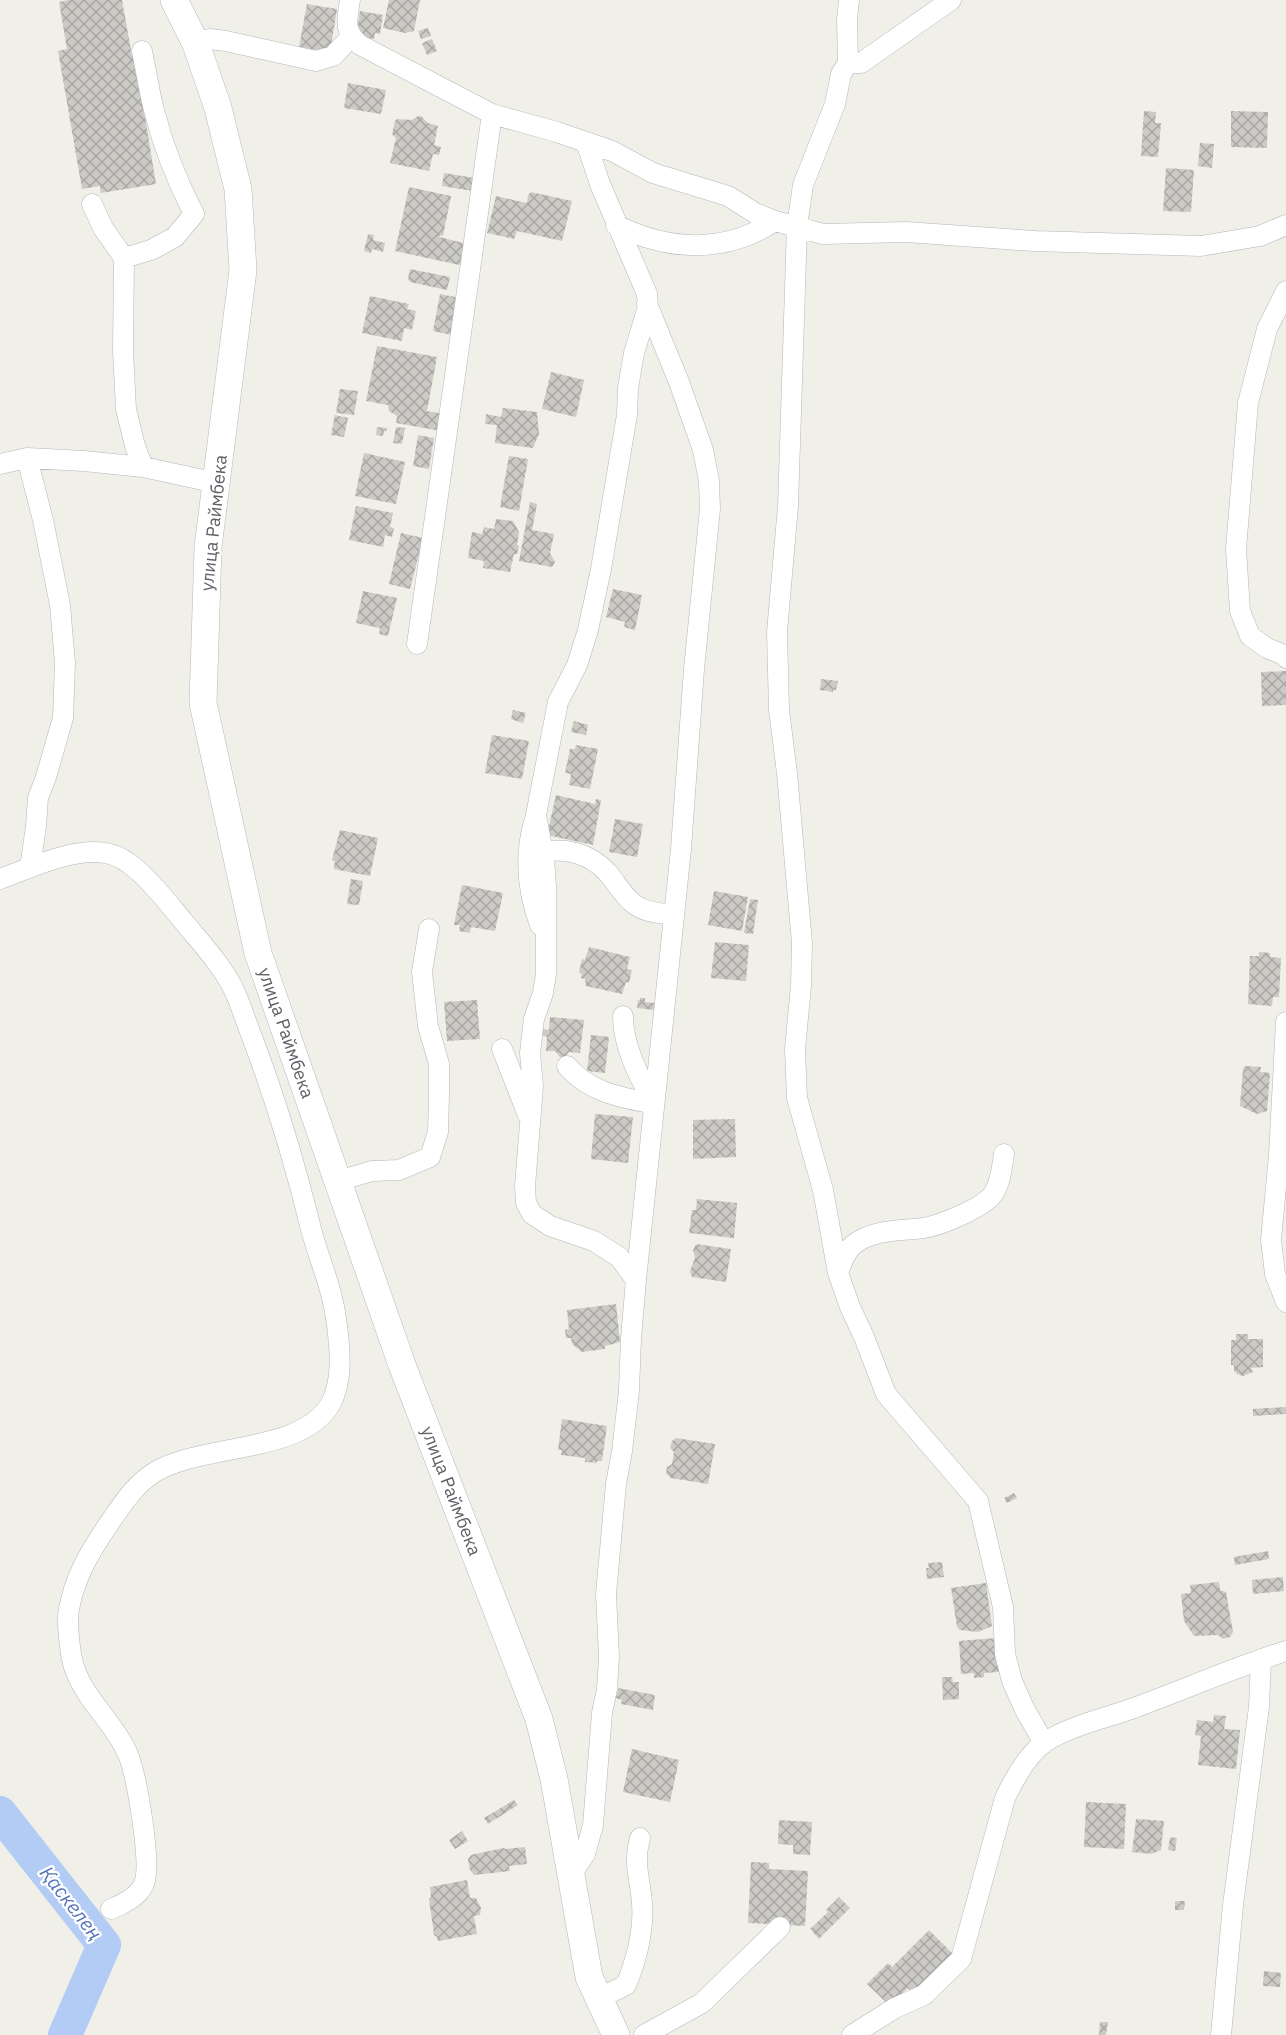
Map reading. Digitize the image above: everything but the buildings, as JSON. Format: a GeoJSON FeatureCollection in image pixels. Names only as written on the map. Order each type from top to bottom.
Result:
{"type":"FeatureCollection","features":[{"type":"Feature","properties":{"kind":"street","name":"улица Раймбека"},"geometry":{"type":"LineString","coordinates":[[174,0],[194,42],[218,108],[238,189],[243,270],[207,547],[203,703],[258,953],[402,1365],[539,1719],[554,1779],[589,1977],[616,2035]]}},
{"type":"Feature","properties":{"kind":"street"},"geometry":{"type":"LineString","coordinates":[[350,0],[346,24],[351,37],[360,45],[492,114],[612,151],[653,173],[728,196],[755,213],[775,221],[823,234],[906,232],[1034,241],[1201,246],[1260,236],[1286,225]]}},
{"type":"Feature","properties":{"kind":"street"},"geometry":{"type":"LineString","coordinates":[[849,0],[847,20],[849,63],[841,74],[835,104],[803,184],[797,226],[788,506],[777,632],[779,710],[802,943],[801,986],[795,1049],[796,1098],[823,1190],[838,1273],[886,1394],[978,1501],[1003,1607],[1005,1654],[1012,1681],[1044,1743]]}},
{"type":"Feature","properties":{"kind":"street"},"geometry":{"type":"LineString","coordinates":[[849,63],[861,63],[951,0]]}},
{"type":"Feature","properties":{"kind":"street"},"geometry":{"type":"LineString","coordinates":[[194,42],[210,39],[226,41],[316,61],[333,56],[351,37]]}},
{"type":"Feature","properties":{"kind":"street"},"geometry":{"type":"LineString","coordinates":[[124,258],[151,250],[175,237],[194,214],[182,189],[153,110],[142,51]]}},
{"type":"Feature","properties":{"kind":"street"},"geometry":{"type":"LineString","coordinates":[[417,644],[492,114]]}},
{"type":"Feature","properties":{"kind":"street"},"geometry":{"type":"LineString","coordinates":[[545,939],[535,914],[527,873],[528,842],[536,815],[558,702],[577,665],[590,620],[616,483],[634,353],[647,304],[647,294],[616,225],[586,142]]}},
{"type":"Feature","properties":{"kind":"street"},"geometry":{"type":"LineString","coordinates":[[92,204],[103,228],[124,258],[123,351],[126,409],[143,467]]}},
{"type":"Feature","properties":{"kind":"street"},"geometry":{"type":"LineString","coordinates":[[616,225],[635,234],[665,242],[701,246],[739,240],[759,232],[775,221]]}},
{"type":"Feature","properties":{"kind":"street"},"geometry":{"type":"LineString","coordinates":[[1286,291],[1267,329],[1248,403],[1236,549],[1240,611],[1250,636],[1286,658]]}},
{"type":"Feature","properties":{"kind":"street"},"geometry":{"type":"LineString","coordinates":[[571,1875],[585,1854],[593,1825],[602,1713],[607,1689],[609,1657],[606,1594],[616,1484],[629,1391],[636,1280],[665,1016],[688,778],[694,669],[711,509],[703,450],[679,382],[647,304]]}},
{"type":"Feature","properties":{"kind":"street"},"geometry":{"type":"LineString","coordinates":[[0,464],[27,458],[143,467],[217,483]]}},
{"type":"Feature","properties":{"kind":"street"},"geometry":{"type":"LineString","coordinates":[[27,458],[43,520],[60,605],[65,663],[63,718],[38,798],[30,868]]}},
{"type":"Feature","properties":{"kind":"street"},"geometry":{"type":"LineString","coordinates":[[536,815],[543,852],[546,887],[546,974],[543,993],[534,1019],[530,1053],[533,1086],[525,1186],[526,1203],[532,1214],[550,1226],[594,1241],[611,1251],[619,1257],[636,1280]]}},
{"type":"Feature","properties":{"kind":"street"},"geometry":{"type":"LineString","coordinates":[[543,852],[559,849],[574,852],[592,860],[606,871],[633,903],[648,912],[674,915]]}},
{"type":"Feature","properties":{"kind":"street"},"geometry":{"type":"LineString","coordinates":[[0,879],[80,853],[110,854],[132,865],[161,894],[225,975],[235,992],[272,1089],[312,1232],[332,1293],[340,1356],[337,1385],[330,1404],[315,1421],[295,1434],[184,1459],[156,1472],[139,1484],[125,1502],[86,1558],[78,1575],[68,1613],[69,1641],[75,1671],[129,1756],[141,1819],[147,1868],[143,1887],[123,1904],[111,1909]]}},
{"type":"Feature","properties":{"kind":"street"},"geometry":{"type":"LineString","coordinates":[[338,1181],[372,1171],[399,1170],[430,1156],[433,1149],[438,1132],[439,1064],[428,1026],[422,972],[429,929]]}},
{"type":"Feature","properties":{"kind":"street"},"geometry":{"type":"LineString","coordinates":[[623,1016],[623,1033],[628,1048],[642,1083],[654,1104]]}},
{"type":"Feature","properties":{"kind":"street"},"geometry":{"type":"LineString","coordinates":[[1286,1022],[1279,1155],[1270,1240],[1275,1274],[1286,1302]]}},
{"type":"Feature","properties":{"kind":"street"},"geometry":{"type":"LineString","coordinates":[[502,1049],[530,1121]]}},
{"type":"Feature","properties":{"kind":"street"},"geometry":{"type":"LineString","coordinates":[[567,1066],[592,1088],[654,1104]]}},
{"type":"Feature","properties":{"kind":"street"},"geometry":{"type":"LineString","coordinates":[[838,1273],[853,1245],[864,1239],[883,1232],[926,1227],[953,1219],[975,1208],[993,1194],[1000,1178],[1004,1154]]}},
{"type":"Feature","properties":{"kind":"street"},"geometry":{"type":"LineString","coordinates":[[852,2035],[895,2008],[924,1995],[961,1959],[1005,1798],[1014,1779],[1044,1743],[1068,1731],[1152,1701],[1223,1672],[1286,1651]]}},
{"type":"Feature","properties":{"kind":"street"},"geometry":{"type":"LineString","coordinates":[[1221,2035],[1233,1905],[1259,1707],[1261,1659]]}},
{"type":"Feature","properties":{"kind":"street"},"geometry":{"type":"LineString","coordinates":[[597,1995],[610,1993],[626,1985],[633,1968],[641,1926],[642,1904],[636,1866],[636,1853],[640,1838]]}},
{"type":"Feature","properties":{"kind":"street"},"geometry":{"type":"LineString","coordinates":[[644,2035],[702,2003],[780,1927]]}},
{"type":"Feature","properties":{"kind":"waterway","name":"Қаскелең"},"geometry":{"type":"LineString","coordinates":[[0,1813],[104,1945],[65,2035]]}}]}
